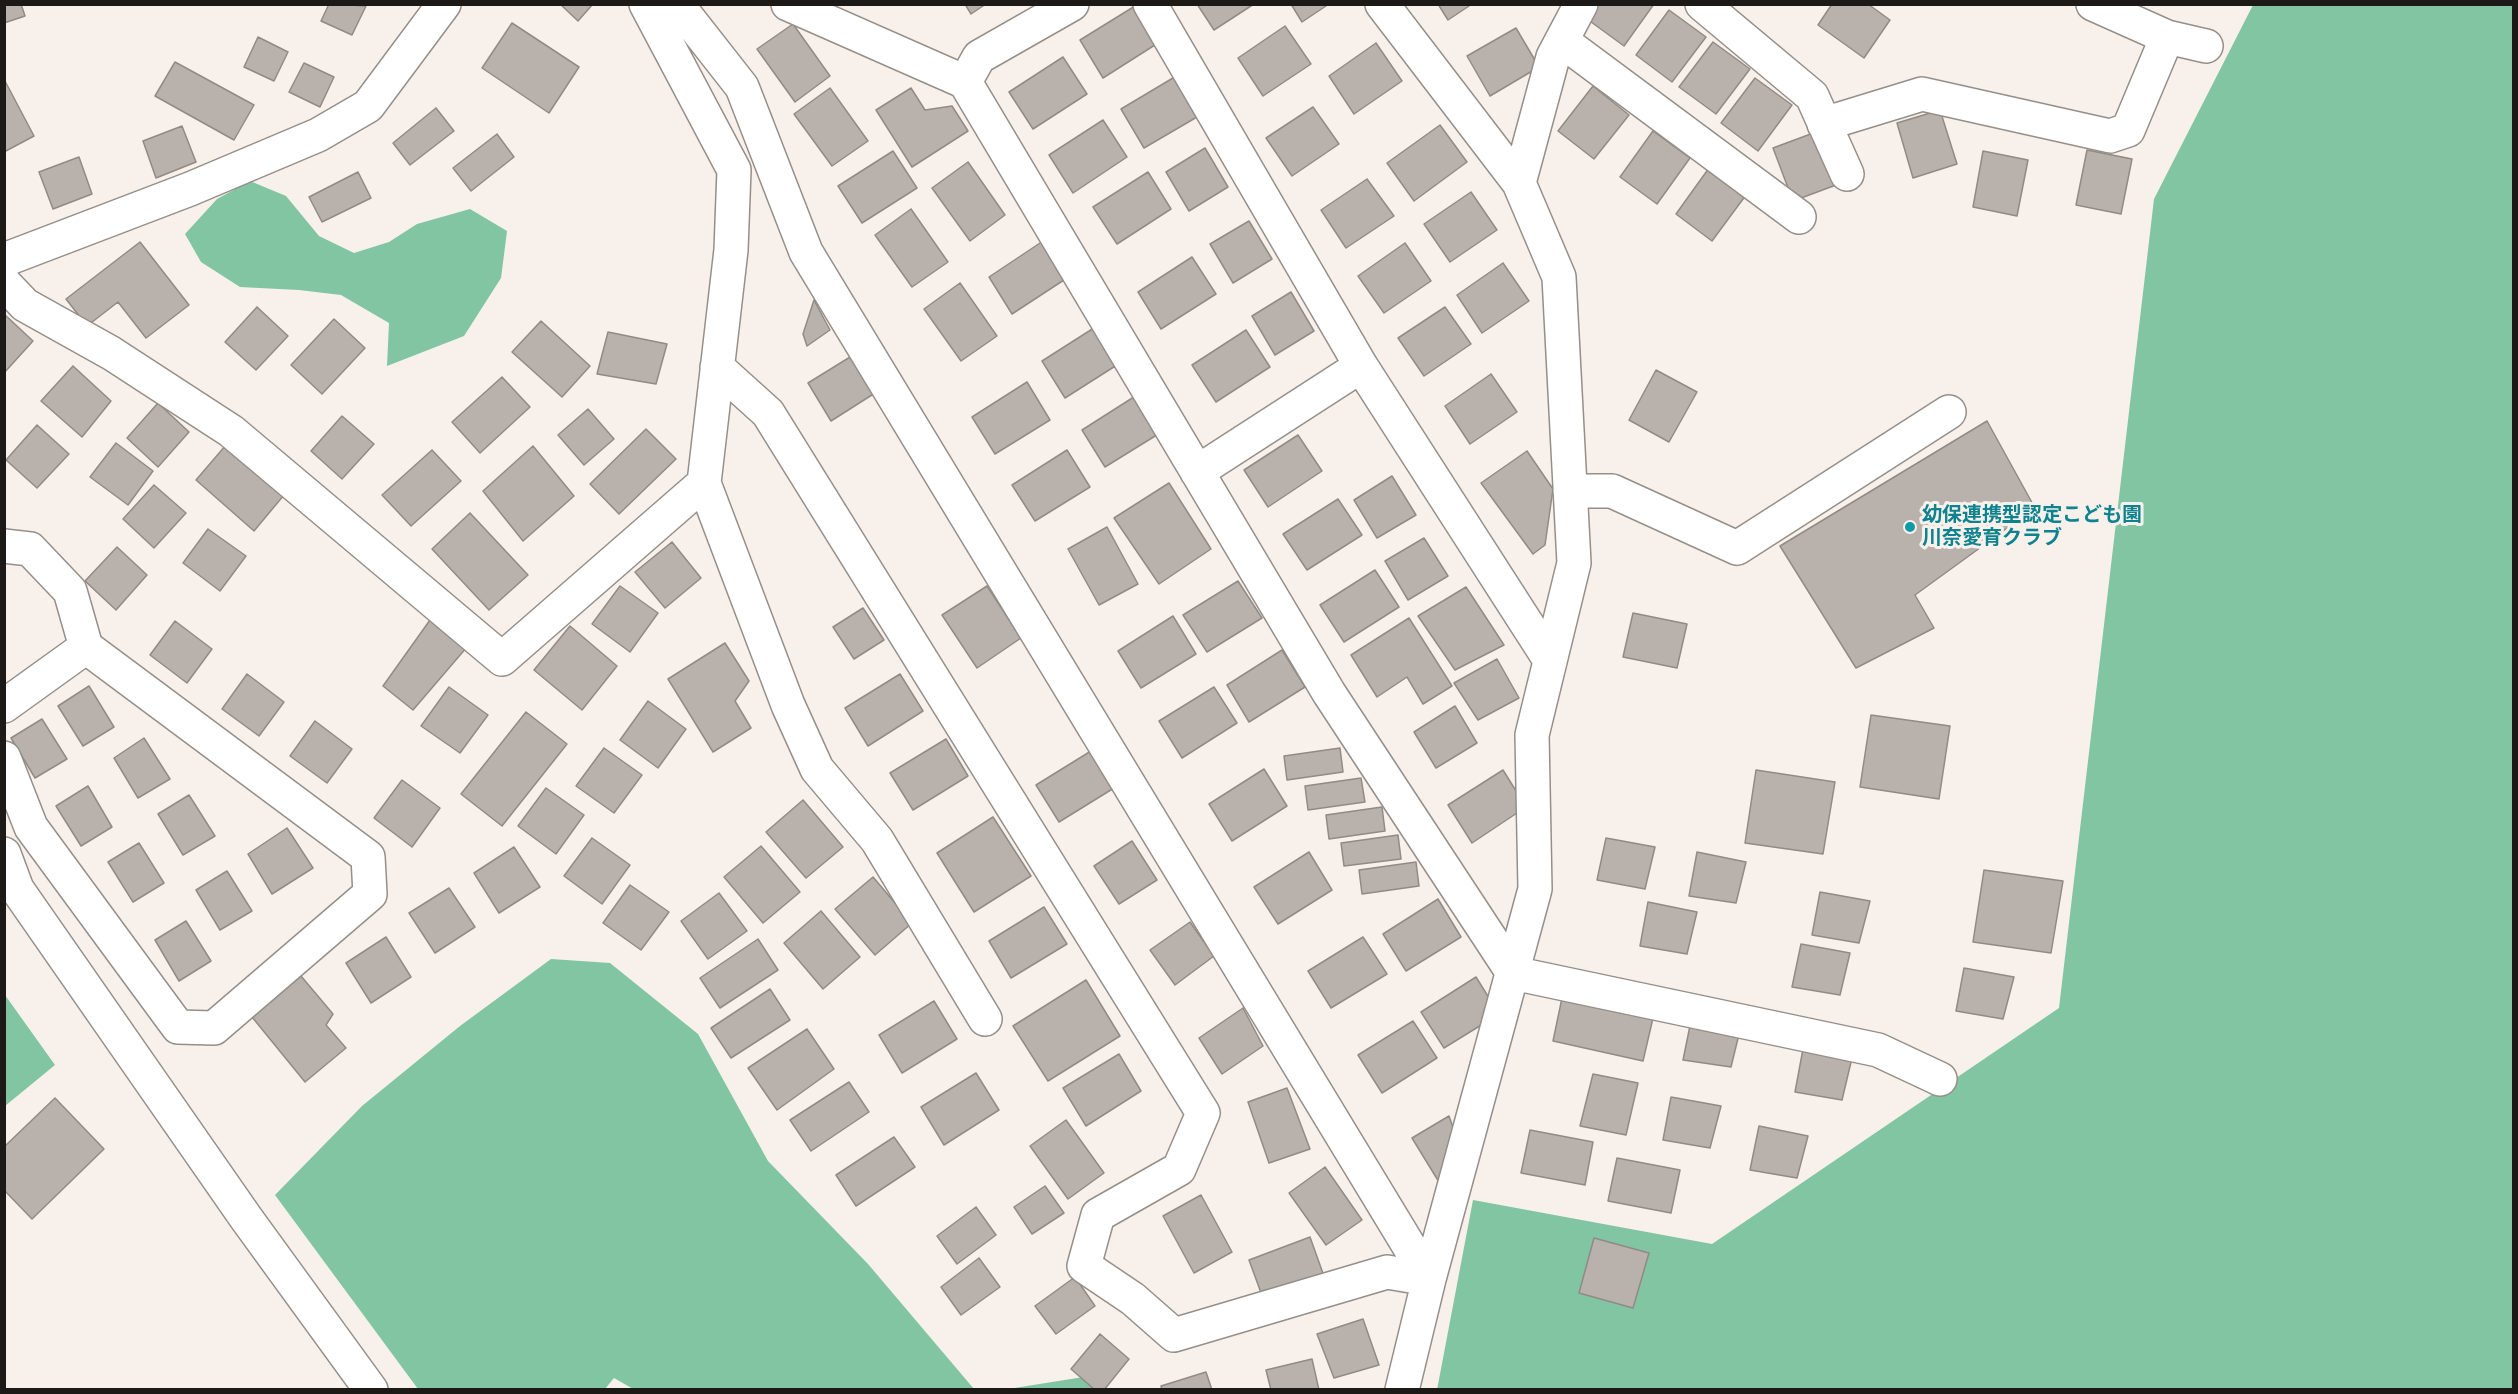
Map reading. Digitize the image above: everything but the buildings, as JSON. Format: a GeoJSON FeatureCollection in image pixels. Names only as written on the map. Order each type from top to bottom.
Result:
{"type":"FeatureCollection","features":[{"type":"Feature","properties":{"kind":"street"},"geometry":{"type":"LineString","coordinates":[[4,260],[190,189],[318,135],[368,106],[444,4]]}},
{"type":"Feature","properties":{"kind":"street"},"geometry":{"type":"LineString","coordinates":[[646,4],[734,170],[731,250],[704,483],[788,705],[817,769],[877,840],[985,1019]]}},
{"type":"Feature","properties":{"kind":"street"},"geometry":{"type":"LineString","coordinates":[[672,4],[680,8],[742,87],[806,252],[1429,1279]]}},
{"type":"Feature","properties":{"kind":"street"},"geometry":{"type":"LineString","coordinates":[[788,4],[965,82],[1329,693],[1513,973],[1878,1050],[1940,1079]]}},
{"type":"Feature","properties":{"kind":"street"},"geometry":{"type":"LineString","coordinates":[[965,82],[979,57],[1072,4]]}},
{"type":"Feature","properties":{"kind":"street"},"geometry":{"type":"LineString","coordinates":[[1150,4],[1361,366],[1550,660]]}},
{"type":"Feature","properties":{"kind":"street"},"geometry":{"type":"LineString","coordinates":[[1382,4],[1519,183],[1559,277],[1574,562],[1532,735],[1535,889],[1429,1279],[1402,1389]]}},
{"type":"Feature","properties":{"kind":"street"},"geometry":{"type":"LineString","coordinates":[[1519,183],[1553,57],[1581,4]]}},
{"type":"Feature","properties":{"kind":"street"},"geometry":{"type":"LineString","coordinates":[[1702,4],[1812,96],[1847,174]]}},
{"type":"Feature","properties":{"kind":"street"},"geometry":{"type":"LineString","coordinates":[[2093,4],[2167,37],[2206,46]]}},
{"type":"Feature","properties":{"kind":"street"},"geometry":{"type":"LineString","coordinates":[[1824,124],[1922,94],[2110,136],[2128,130],[2167,37]]}},
{"type":"Feature","properties":{"kind":"street"},"geometry":{"type":"LineString","coordinates":[[1562,41],[1799,217]]}},
{"type":"Feature","properties":{"kind":"street"},"geometry":{"type":"LineString","coordinates":[[4,283],[25,305],[111,353],[231,431],[502,659],[704,483]]}},
{"type":"Feature","properties":{"kind":"street"},"geometry":{"type":"LineString","coordinates":[[1197,472],[1361,366]]}},
{"type":"Feature","properties":{"kind":"street"},"geometry":{"type":"LineString","coordinates":[[717,367],[768,413],[1203,1113],[1179,1169],[1098,1215],[1084,1266],[1133,1299],[1174,1335],[1388,1272],[1429,1279]]}},
{"type":"Feature","properties":{"kind":"street"},"geometry":{"type":"LineString","coordinates":[[1570,491],[1612,491],[1737,548],[1949,412]]}},
{"type":"Feature","properties":{"kind":"street"},"geometry":{"type":"LineString","coordinates":[[4,546],[30,549],[70,591],[86,647],[368,857],[370,894],[214,1028],[178,1027],[32,827],[4,758]]}},
{"type":"Feature","properties":{"kind":"street"},"geometry":{"type":"LineString","coordinates":[[4,706],[86,647]]}},
{"type":"Feature","properties":{"kind":"street"},"geometry":{"type":"LineString","coordinates":[[4,855],[17,889],[239,1208],[371,1389]]}},
{"type":"Feature","properties":{"kind":"green space"},"geometry":{"type":"Polygon","coordinates":[[[2253,5],[2513,5],[2513,1389],[1437,1390],[1473,1200],[1712,1244],[2059,1008],[2154,199],[2253,5]]]}},
{"type":"Feature","properties":{"kind":"green space"},"geometry":{"type":"Polygon","coordinates":[[[250,181],[286,196],[319,236],[354,253],[389,242],[417,224],[470,209],[507,231],[501,278],[464,336],[387,366],[389,323],[341,295],[240,287],[201,262],[185,234],[217,199],[250,181]]]}},
{"type":"Feature","properties":{"kind":"green space"},"geometry":{"type":"Polygon","coordinates":[[[551,959],[610,963],[698,1034],[768,1161],[868,1264],[974,1389],[635,1390],[614,1378],[605,1389],[418,1389],[275,1195],[362,1106],[460,1026],[551,959]]]}},
{"type":"Feature","properties":{"kind":"green space"},"geometry":{"type":"Polygon","coordinates":[[[5,995],[55,1065],[4,1106],[5,995]]]}},
{"type":"Feature","properties":{"kind":"green space"},"geometry":{"type":"Polygon","coordinates":[[[1096,1375],[1108,1389],[1002,1390],[1096,1375]]]}},
{"type":"Feature","properties":{"kind":"place","name":"幼保連携型認定こども園 川奈愛育クラブ"},"geometry":{"type":"Point","coordinates":[1910,527]}}]}
